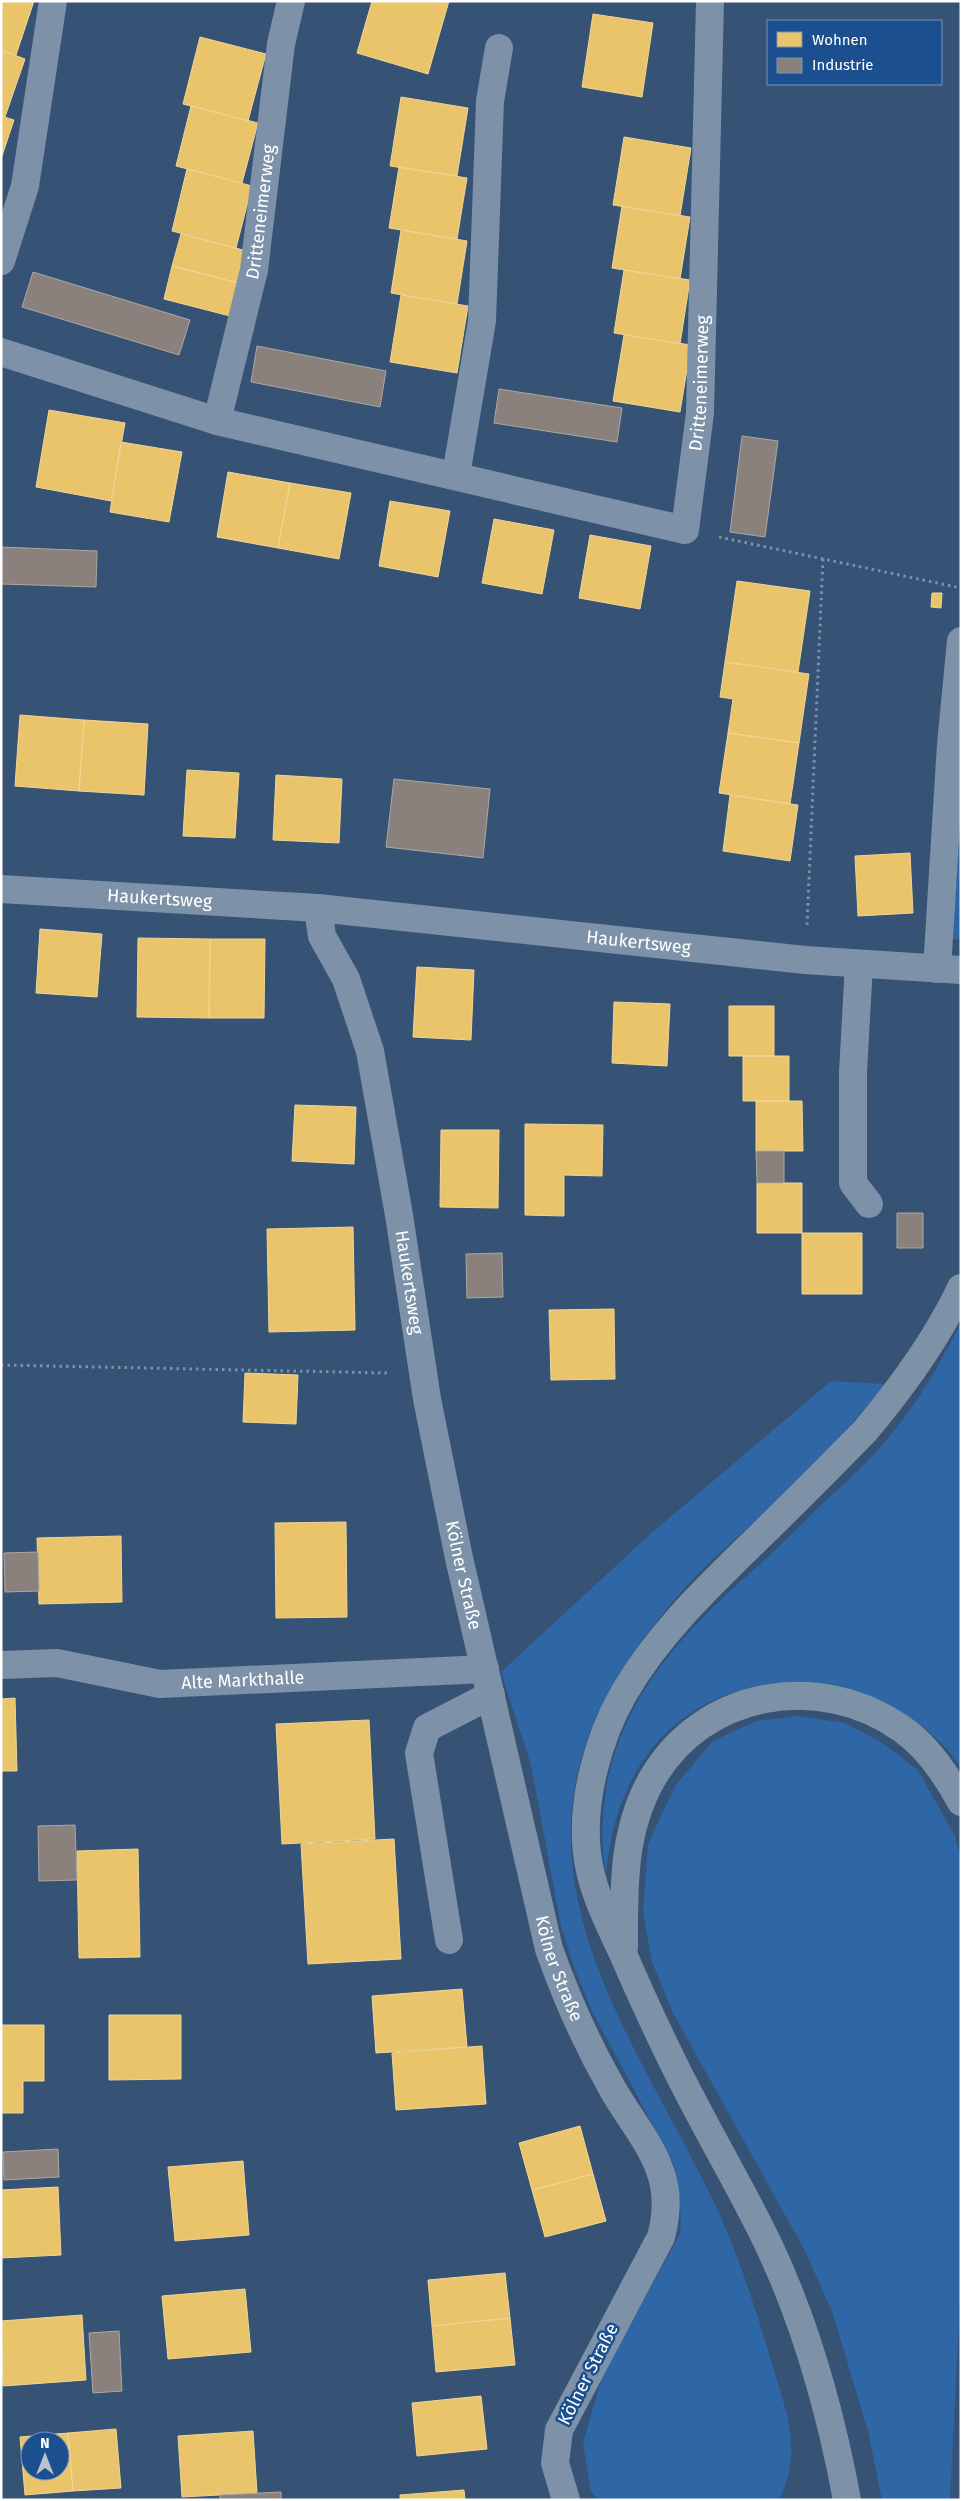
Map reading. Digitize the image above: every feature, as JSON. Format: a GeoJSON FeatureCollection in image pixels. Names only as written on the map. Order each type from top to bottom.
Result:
{"type":"FeatureCollection","features":[{"type":"Feature","properties":{"kind":"highway"},"geometry":{"type":"LineString","coordinates":[[848,2500],[819,2382],[789,2291],[750,2208],[660,2036],[599,1902],[590,1876],[586,1850],[586,1821],[598,1758],[608,1727],[624,1694],[646,1660],[688,1608],[809,1489],[881,1413],[934,1340],[961,1288]]}},
{"type":"Feature","properties":{"kind":"highway"},"geometry":{"type":"LineString","coordinates":[[624,1956],[625,1866],[629,1840],[637,1812],[652,1779],[671,1751],[692,1732],[738,1705],[792,1696],[824,1697],[874,1714],[903,1730],[929,1753],[950,1781],[961,1802]]}},
{"type":"Feature","properties":{"kind":"street"},"geometry":{"type":"LineString","coordinates":[[1,261],[25,186],[53,1]]}},
{"type":"Feature","properties":{"kind":"street","name":"Dritteneimerweg"},"geometry":{"type":"LineString","coordinates":[[217,421],[254,270],[281,44],[292,1]]}},
{"type":"Feature","properties":{"kind":"street","name":"Dritteneimerweg"},"geometry":{"type":"LineString","coordinates":[[685,530],[700,413],[710,1]]}},
{"type":"Feature","properties":{"kind":"street"},"geometry":{"type":"LineString","coordinates":[[456,475],[482,321],[490,101],[499,48]]}},
{"type":"Feature","properties":{"kind":"street"},"geometry":{"type":"LineString","coordinates":[[1,352],[217,421],[456,475],[685,530]]}},
{"type":"Feature","properties":{"kind":"street"},"geometry":{"type":"LineString","coordinates":[[949,969],[951,744],[961,641]]}},
{"type":"Feature","properties":{"kind":"street","name":"Haukertsweg"},"geometry":{"type":"LineString","coordinates":[[1,890],[318,908],[805,960],[949,969]]}},
{"type":"Feature","properties":{"kind":"street","name":"Haukertsweg"},"geometry":{"type":"LineString","coordinates":[[318,908],[322,936],[346,980],[370,1051],[399,1215],[427,1399]]}},
{"type":"Feature","properties":{"kind":"street"},"geometry":{"type":"LineString","coordinates":[[859,964],[853,1072],[853,1183],[869,1204]]}},
{"type":"Feature","properties":{"kind":"street","name":"Kölner Straße"},"geometry":{"type":"LineString","coordinates":[[427,1399],[459,1558],[549,1950],[569,2001],[607,2079],[656,2160],[663,2179],[665,2221],[661,2237],[559,2430],[555,2463],[566,2500]]}},
{"type":"Feature","properties":{"kind":"street","name":"Alte Markthalle"},"geometry":{"type":"LineString","coordinates":[[1,1665],[57,1663],[160,1684],[488,1682]]}},
{"type":"Feature","properties":{"kind":"street"},"geometry":{"type":"LineString","coordinates":[[449,1940],[419,1753],[427,1728],[488,1682]]}},
{"type":"Feature","properties":{"kind":"path"},"geometry":{"type":"LineString","coordinates":[[685,530],[961,588]]}},
{"type":"Feature","properties":{"kind":"path"},"geometry":{"type":"LineString","coordinates":[[805,960],[823,558]]}},
{"type":"Feature","properties":{"kind":"path"},"geometry":{"type":"LineString","coordinates":[[1,1365],[353,1374],[423,1372]]}},
{"type":"Feature","properties":{"kind":"shaded area"},"geometry":{"type":"Polygon","coordinates":[[[961,814],[961,940],[952,939],[961,814]]]}},
{"type":"Feature","properties":{"kind":"shaded area"},"geometry":{"type":"Polygon","coordinates":[[[961,1323],[961,1767],[934,1737],[902,1713],[866,1696],[828,1686],[788,1683],[748,1688],[711,1702],[676,1724],[647,1755],[635,1773],[618,1812],[606,1874],[602,1829],[607,1784],[615,1752],[627,1722],[643,1693],[660,1667],[703,1618],[885,1442],[921,1393],[961,1323]]]}},
{"type":"Feature","properties":{"kind":"shaded area"},"geometry":{"type":"Polygon","coordinates":[[[831,1381],[885,1384],[860,1415],[819,1459],[692,1580],[647,1633],[620,1672],[598,1713],[589,1734],[574,1795],[572,1854],[580,1912],[598,1968],[621,2023],[705,2184],[743,2272],[783,2399],[790,2432],[790,2465],[779,2500],[599,2500],[591,2492],[583,2443],[602,2377],[680,2234],[680,2198],[673,2163],[592,2011],[575,1970],[561,1926],[531,1765],[501,1672],[648,1536],[831,1381]]]}},
{"type":"Feature","properties":{"kind":"shaded area"},"geometry":{"type":"Polygon","coordinates":[[[798,1716],[845,1723],[881,1742],[918,1770],[955,1836],[961,1859],[961,2284],[950,2500],[882,2500],[869,2435],[833,2314],[805,2251],[673,2013],[652,1962],[643,1911],[648,1844],[675,1786],[713,1741],[756,1721],[798,1716]]]}},
{"type":"Feature","properties":{"kind":"building: Wohnen"},"geometry":{"type":"Polygon","coordinates":[[[1,1],[34,1],[16,55],[1,50],[1,1]]]}},
{"type":"Feature","properties":{"kind":"building: Wohnen"},"geometry":{"type":"Polygon","coordinates":[[[372,1],[449,1],[428,74],[357,53],[372,1]]]}},
{"type":"Feature","properties":{"kind":"building: Wohnen"},"geometry":{"type":"Polygon","coordinates":[[[593,14],[653,23],[642,97],[582,87],[593,14]]]}},
{"type":"Feature","properties":{"kind":"building: Wohnen"},"geometry":{"type":"Polygon","coordinates":[[[200,37],[266,54],[248,121],[183,104],[200,37]]]}},
{"type":"Feature","properties":{"kind":"building: Wohnen"},"geometry":{"type":"Polygon","coordinates":[[[1,50],[25,59],[5,117],[1,116],[1,50]]]}},
{"type":"Feature","properties":{"kind":"building: Wohnen"},"geometry":{"type":"Polygon","coordinates":[[[401,97],[468,108],[457,176],[390,166],[401,97]]]}},
{"type":"Feature","properties":{"kind":"building: Wohnen"},"geometry":{"type":"Polygon","coordinates":[[[191,106],[258,123],[242,183],[176,166],[191,106]]]}},
{"type":"Feature","properties":{"kind":"building: Wohnen"},"geometry":{"type":"Polygon","coordinates":[[[1,116],[14,120],[1,159],[1,116]]]}},
{"type":"Feature","properties":{"kind":"building: Wohnen"},"geometry":{"type":"Polygon","coordinates":[[[624,137],[691,148],[680,216],[613,205],[624,137]]]}},
{"type":"Feature","properties":{"kind":"building: Wohnen"},"geometry":{"type":"Polygon","coordinates":[[[399,167],[467,178],[457,239],[389,228],[399,167]]]}},
{"type":"Feature","properties":{"kind":"building: Wohnen"},"geometry":{"type":"Polygon","coordinates":[[[187,169],[252,186],[236,248],[172,231],[187,169]]]}},
{"type":"Feature","properties":{"kind":"building: Wohnen"},"geometry":{"type":"Polygon","coordinates":[[[622,206],[690,217],[680,279],[612,268],[622,206]]]}},
{"type":"Feature","properties":{"kind":"building: Wohnen"},"geometry":{"type":"Polygon","coordinates":[[[401,230],[467,241],[457,304],[391,293],[401,230]]]}},
{"type":"Feature","properties":{"kind":"building: Wohnen"},"geometry":{"type":"Polygon","coordinates":[[[181,234],[247,251],[238,283],[172,266],[181,234]]]}},
{"type":"Feature","properties":{"kind":"building: Wohnen"},"geometry":{"type":"Polygon","coordinates":[[[172,266],[238,283],[230,316],[164,299],[172,266]]]}},
{"type":"Feature","properties":{"kind":"building: Wohnen"},"geometry":{"type":"Polygon","coordinates":[[[624,270],[690,280],[680,344],[614,333],[624,270]]]}},
{"type":"Feature","properties":{"kind":"building: Wohnen"},"geometry":{"type":"Polygon","coordinates":[[[401,295],[468,306],[457,373],[390,362],[401,295]]]}},
{"type":"Feature","properties":{"kind":"building: Wohnen"},"geometry":{"type":"Polygon","coordinates":[[[624,335],[691,345],[680,412],[613,401],[624,335]]]}},
{"type":"Feature","properties":{"kind":"building: Wohnen"},"geometry":{"type":"Polygon","coordinates":[[[49,410],[125,423],[111,501],[36,487],[49,410]]]}},
{"type":"Feature","properties":{"kind":"building: Wohnen"},"geometry":{"type":"Polygon","coordinates":[[[121,442],[182,452],[169,522],[110,512],[121,442]]]}},
{"type":"Feature","properties":{"kind":"building: Wohnen"},"geometry":{"type":"Polygon","coordinates":[[[228,472],[290,483],[278,548],[217,537],[228,472]]]}},
{"type":"Feature","properties":{"kind":"building: Wohnen"},"geometry":{"type":"Polygon","coordinates":[[[290,483],[351,493],[339,559],[278,548],[290,483]]]}},
{"type":"Feature","properties":{"kind":"building: Wohnen"},"geometry":{"type":"Polygon","coordinates":[[[390,501],[450,511],[438,577],[379,566],[390,501]]]}},
{"type":"Feature","properties":{"kind":"building: Wohnen"},"geometry":{"type":"Polygon","coordinates":[[[494,519],[554,530],[542,594],[482,583],[494,519]]]}},
{"type":"Feature","properties":{"kind":"building: Wohnen"},"geometry":{"type":"Polygon","coordinates":[[[590,535],[651,546],[640,609],[579,598],[590,535]]]}},
{"type":"Feature","properties":{"kind":"building: Wohnen"},"geometry":{"type":"Polygon","coordinates":[[[737,581],[810,591],[798,672],[725,662],[737,581]]]}},
{"type":"Feature","properties":{"kind":"building: Wohnen"},"geometry":{"type":"Polygon","coordinates":[[[932,593],[942,593],[941,608],[931,607],[932,593]]]}},
{"type":"Feature","properties":{"kind":"building: Wohnen"},"geometry":{"type":"Polygon","coordinates":[[[725,662],[809,674],[799,743],[728,733],[733,699],[720,697],[725,662]]]}},
{"type":"Feature","properties":{"kind":"building: Wohnen"},"geometry":{"type":"Polygon","coordinates":[[[20,715],[84,720],[79,791],[15,786],[20,715]]]}},
{"type":"Feature","properties":{"kind":"building: Wohnen"},"geometry":{"type":"Polygon","coordinates":[[[84,720],[148,724],[144,795],[79,791],[84,720]]]}},
{"type":"Feature","properties":{"kind":"building: Wohnen"},"geometry":{"type":"Polygon","coordinates":[[[728,733],[799,743],[790,804],[719,793],[728,733]]]}},
{"type":"Feature","properties":{"kind":"building: Wohnen"},"geometry":{"type":"Polygon","coordinates":[[[187,770],[239,773],[235,838],[183,836],[187,770]]]}},
{"type":"Feature","properties":{"kind":"building: Wohnen"},"geometry":{"type":"Polygon","coordinates":[[[276,775],[342,779],[339,843],[273,840],[276,775]]]}},
{"type":"Feature","properties":{"kind":"building: Wohnen"},"geometry":{"type":"Polygon","coordinates":[[[730,795],[798,805],[790,861],[723,851],[730,795]]]}},
{"type":"Feature","properties":{"kind":"building: Wohnen"},"geometry":{"type":"Polygon","coordinates":[[[910,853],[913,913],[858,916],[855,856],[910,853]]]}},
{"type":"Feature","properties":{"kind":"building: Wohnen"},"geometry":{"type":"Polygon","coordinates":[[[40,929],[102,934],[97,997],[36,993],[40,929]]]}},
{"type":"Feature","properties":{"kind":"building: Wohnen"},"geometry":{"type":"Polygon","coordinates":[[[138,938],[210,939],[209,1018],[137,1017],[138,938]]]}},
{"type":"Feature","properties":{"kind":"building: Wohnen"},"geometry":{"type":"Polygon","coordinates":[[[210,939],[265,939],[264,1018],[209,1018],[210,939]]]}},
{"type":"Feature","properties":{"kind":"building: Wohnen"},"geometry":{"type":"Polygon","coordinates":[[[417,967],[474,970],[471,1040],[413,1037],[417,967]]]}},
{"type":"Feature","properties":{"kind":"building: Wohnen"},"geometry":{"type":"Polygon","coordinates":[[[614,1002],[670,1004],[667,1066],[612,1063],[614,1002]]]}},
{"type":"Feature","properties":{"kind":"building: Wohnen"},"geometry":{"type":"Polygon","coordinates":[[[729,1006],[774,1006],[774,1056],[729,1056],[729,1006]]]}},
{"type":"Feature","properties":{"kind":"building: Wohnen"},"geometry":{"type":"Polygon","coordinates":[[[743,1056],[789,1056],[789,1101],[743,1101],[743,1056]]]}},
{"type":"Feature","properties":{"kind":"building: Wohnen"},"geometry":{"type":"Polygon","coordinates":[[[756,1101],[802,1101],[803,1151],[756,1151],[756,1101]]]}},
{"type":"Feature","properties":{"kind":"building: Wohnen"},"geometry":{"type":"Polygon","coordinates":[[[295,1105],[356,1107],[354,1164],[292,1161],[295,1105]]]}},
{"type":"Feature","properties":{"kind":"building: Wohnen"},"geometry":{"type":"Polygon","coordinates":[[[525,1124],[603,1125],[602,1176],[564,1175],[564,1216],[525,1215],[525,1124]]]}},
{"type":"Feature","properties":{"kind":"building: Wohnen"},"geometry":{"type":"Polygon","coordinates":[[[441,1130],[499,1130],[498,1208],[440,1207],[441,1130]]]}},
{"type":"Feature","properties":{"kind":"building: Wohnen"},"geometry":{"type":"Polygon","coordinates":[[[757,1183],[802,1183],[802,1233],[757,1233],[757,1183]]]}},
{"type":"Feature","properties":{"kind":"building: Wohnen"},"geometry":{"type":"Polygon","coordinates":[[[353,1227],[355,1330],[269,1332],[267,1229],[353,1227]]]}},
{"type":"Feature","properties":{"kind":"building: Wohnen"},"geometry":{"type":"Polygon","coordinates":[[[802,1233],[862,1233],[862,1294],[802,1294],[802,1233]]]}},
{"type":"Feature","properties":{"kind":"building: Wohnen"},"geometry":{"type":"Polygon","coordinates":[[[614,1309],[615,1379],[551,1380],[549,1310],[614,1309]]]}},
{"type":"Feature","properties":{"kind":"building: Wohnen"},"geometry":{"type":"Polygon","coordinates":[[[245,1373],[298,1375],[296,1424],[243,1422],[245,1373]]]}},
{"type":"Feature","properties":{"kind":"building: Wohnen"},"geometry":{"type":"Polygon","coordinates":[[[346,1522],[347,1617],[276,1618],[275,1523],[346,1522]]]}},
{"type":"Feature","properties":{"kind":"building: Wohnen"},"geometry":{"type":"Polygon","coordinates":[[[121,1536],[122,1602],[39,1604],[37,1538],[121,1536]]]}},
{"type":"Feature","properties":{"kind":"building: Wohnen"},"geometry":{"type":"Polygon","coordinates":[[[15,1698],[17,1771],[1,1771],[1,1699],[15,1698]]]}},
{"type":"Feature","properties":{"kind":"building: Wohnen"},"geometry":{"type":"Polygon","coordinates":[[[369,1720],[375,1839],[282,1844],[276,1724],[369,1720]]]}},
{"type":"Feature","properties":{"kind":"building: Wohnen"},"geometry":{"type":"Polygon","coordinates":[[[394,1839],[401,1959],[308,1964],[301,1844],[394,1839]]]}},
{"type":"Feature","properties":{"kind":"building: Wohnen"},"geometry":{"type":"Polygon","coordinates":[[[138,1849],[140,1957],[79,1958],[77,1851],[138,1849]]]}},
{"type":"Feature","properties":{"kind":"building: Wohnen"},"geometry":{"type":"Polygon","coordinates":[[[462,1989],[467,2047],[376,2053],[372,1996],[462,1989]]]}},
{"type":"Feature","properties":{"kind":"building: Wohnen"},"geometry":{"type":"Polygon","coordinates":[[[109,2015],[181,2015],[181,2079],[109,2080],[109,2015]]]}},
{"type":"Feature","properties":{"kind":"building: Wohnen"},"geometry":{"type":"Polygon","coordinates":[[[1,2025],[44,2025],[44,2081],[23,2081],[23,2113],[1,2113],[1,2025]]]}},
{"type":"Feature","properties":{"kind":"building: Wohnen"},"geometry":{"type":"Polygon","coordinates":[[[482,2046],[486,2104],[396,2110],[392,2053],[482,2046]]]}},
{"type":"Feature","properties":{"kind":"building: Wohnen"},"geometry":{"type":"Polygon","coordinates":[[[580,2126],[593,2174],[532,2190],[519,2143],[580,2126]]]}},
{"type":"Feature","properties":{"kind":"building: Wohnen"},"geometry":{"type":"Polygon","coordinates":[[[243,2161],[249,2235],[175,2241],[168,2167],[243,2161]]]}},
{"type":"Feature","properties":{"kind":"building: Wohnen"},"geometry":{"type":"Polygon","coordinates":[[[593,2174],[606,2221],[545,2237],[532,2190],[593,2174]]]}},
{"type":"Feature","properties":{"kind":"building: Wohnen"},"geometry":{"type":"Polygon","coordinates":[[[58,2187],[61,2255],[1,2258],[1,2190],[58,2187]]]}},
{"type":"Feature","properties":{"kind":"building: Wohnen"},"geometry":{"type":"Polygon","coordinates":[[[505,2273],[510,2318],[432,2326],[428,2280],[505,2273]]]}},
{"type":"Feature","properties":{"kind":"building: Wohnen"},"geometry":{"type":"Polygon","coordinates":[[[245,2289],[251,2352],[168,2359],[162,2296],[245,2289]]]}},
{"type":"Feature","properties":{"kind":"building: Wohnen"},"geometry":{"type":"Polygon","coordinates":[[[82,2315],[86,2380],[3,2386],[1,2321],[82,2315]]]}},
{"type":"Feature","properties":{"kind":"building: Wohnen"},"geometry":{"type":"Polygon","coordinates":[[[510,2318],[515,2365],[436,2372],[432,2326],[510,2318]]]}},
{"type":"Feature","properties":{"kind":"building: Wohnen"},"geometry":{"type":"Polygon","coordinates":[[[481,2396],[487,2449],[417,2456],[412,2403],[481,2396]]]}},
{"type":"Feature","properties":{"kind":"building: Wohnen"},"geometry":{"type":"Polygon","coordinates":[[[116,2429],[121,2488],[73,2491],[70,2433],[116,2429]]]}},
{"type":"Feature","properties":{"kind":"building: Wohnen"},"geometry":{"type":"Polygon","coordinates":[[[253,2431],[257,2493],[182,2497],[178,2436],[253,2431]]]}},
{"type":"Feature","properties":{"kind":"building: Wohnen"},"geometry":{"type":"Polygon","coordinates":[[[70,2456],[73,2491],[25,2495],[24,2481],[70,2481],[70,2456]]]}},
{"type":"Feature","properties":{"kind":"building: Wohnen"},"geometry":{"type":"Polygon","coordinates":[[[464,2490],[465,2500],[400,2500],[400,2495],[464,2490]]]}},
{"type":"Feature","properties":{"kind":"building: Industrie"},"geometry":{"type":"Polygon","coordinates":[[[33,272],[190,320],[179,355],[22,307],[33,272]]]}},
{"type":"Feature","properties":{"kind":"building: Industrie"},"geometry":{"type":"Polygon","coordinates":[[[257,346],[386,371],[380,407],[251,382],[257,346]]]}},
{"type":"Feature","properties":{"kind":"building: Industrie"},"geometry":{"type":"Polygon","coordinates":[[[499,389],[622,408],[617,442],[494,423],[499,389]]]}},
{"type":"Feature","properties":{"kind":"building: Industrie"},"geometry":{"type":"Polygon","coordinates":[[[742,436],[778,441],[765,537],[730,532],[742,436]]]}},
{"type":"Feature","properties":{"kind":"building: Industrie"},"geometry":{"type":"Polygon","coordinates":[[[1,547],[97,551],[96,587],[1,584],[1,547]]]}},
{"type":"Feature","properties":{"kind":"building: Industrie"},"geometry":{"type":"Polygon","coordinates":[[[394,779],[490,789],[483,858],[386,847],[394,779]]]}},
{"type":"Feature","properties":{"kind":"building: Industrie"},"geometry":{"type":"Polygon","coordinates":[[[756,1151],[784,1151],[784,1183],[757,1183],[756,1151]]]}},
{"type":"Feature","properties":{"kind":"building: Industrie"},"geometry":{"type":"Polygon","coordinates":[[[897,1213],[923,1213],[923,1248],[897,1248],[897,1213]]]}},
{"type":"Feature","properties":{"kind":"building: Industrie"},"geometry":{"type":"Polygon","coordinates":[[[502,1253],[503,1297],[467,1298],[466,1254],[502,1253]]]}},
{"type":"Feature","properties":{"kind":"building: Industrie"},"geometry":{"type":"Polygon","coordinates":[[[38,1552],[39,1591],[5,1592],[4,1553],[38,1552]]]}},
{"type":"Feature","properties":{"kind":"building: Industrie"},"geometry":{"type":"Polygon","coordinates":[[[75,1825],[77,1880],[39,1881],[38,1826],[75,1825]]]}},
{"type":"Feature","properties":{"kind":"building: Industrie"},"geometry":{"type":"Polygon","coordinates":[[[58,2149],[59,2177],[4,2180],[3,2152],[58,2149]]]}},
{"type":"Feature","properties":{"kind":"building: Industrie"},"geometry":{"type":"Polygon","coordinates":[[[119,2331],[122,2391],[93,2393],[89,2333],[119,2331]]]}},
{"type":"Feature","properties":{"kind":"building: Industrie"},"geometry":{"type":"Polygon","coordinates":[[[281,2492],[281,2500],[220,2500],[220,2495],[281,2492]]]}}]}
